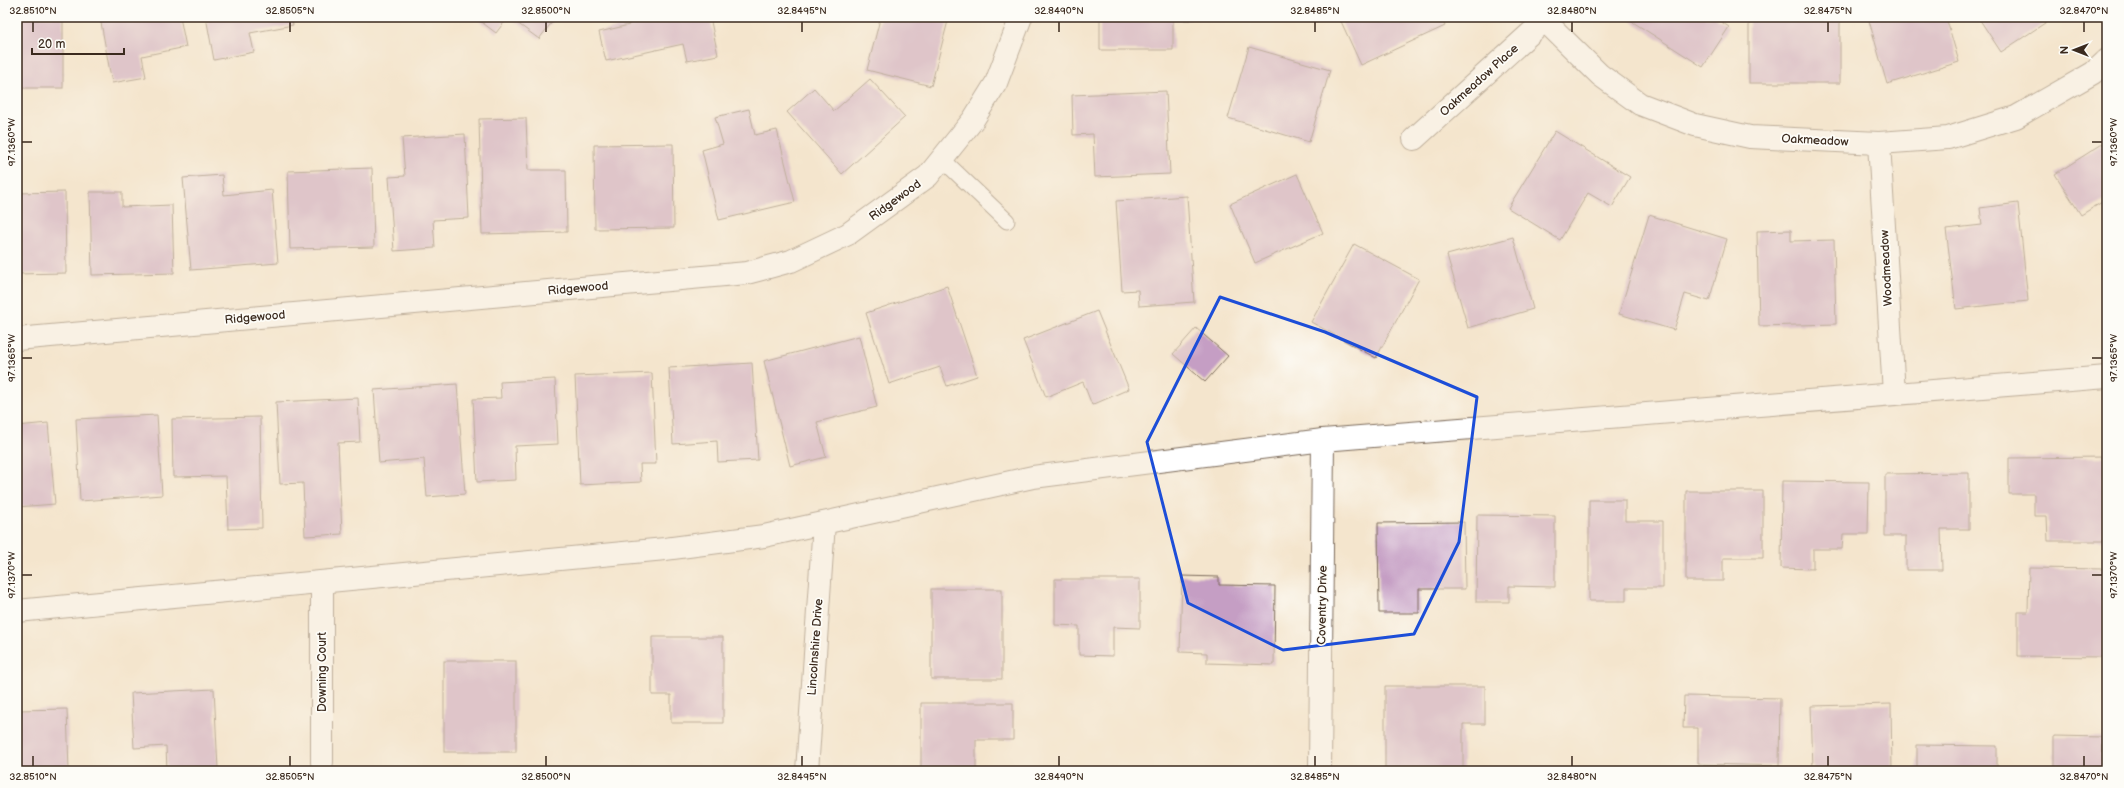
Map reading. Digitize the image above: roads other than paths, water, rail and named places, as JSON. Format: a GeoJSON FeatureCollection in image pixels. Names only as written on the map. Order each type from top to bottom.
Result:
{"type":"FeatureCollection","features":[{"type":"Feature","properties":{"kind":"street","name":"Ridgewood"},"geometry":{"type":"LineString","coordinates":[[17,339],[747,273],[791,261],[848,234],[928,176],[973,120],[996,83],[1021,17]]}},
{"type":"Feature","properties":{"kind":"street","name":"Oakmeadow Place"},"geometry":{"type":"LineString","coordinates":[[1414,139],[1543,19]]}},
{"type":"Feature","properties":{"kind":"street","name":"Oakmeadow"},"geometry":{"type":"LineString","coordinates":[[1543,19],[1600,75],[1640,104],[1695,125],[1750,137],[1879,143],[1948,138],[2016,117],[2093,73],[2107,60]]}},
{"type":"Feature","properties":{"kind":"street","name":"Woodmeadow"},"geometry":{"type":"LineString","coordinates":[[1879,143],[1894,394]]}},
{"type":"Feature","properties":{"kind":"street"},"geometry":{"type":"LineString","coordinates":[[17,611],[665,549],[764,536],[1033,477],[1323,440],[2107,376]]}},
{"type":"Feature","properties":{"kind":"street","name":"Coventry Drive"},"geometry":{"type":"LineString","coordinates":[[1320,771],[1323,440]]}},
{"type":"Feature","properties":{"kind":"street","name":"Lincolnshire Drive"},"geometry":{"type":"LineString","coordinates":[[807,771],[824,523]]}},
{"type":"Feature","properties":{"kind":"street","name":"Downing Court"},"geometry":{"type":"LineString","coordinates":[[322,582],[322,762]]}},
{"type":"Feature","properties":{"kind":"lane"},"geometry":{"type":"LineString","coordinates":[[942,159],[1007,221]]}}]}
